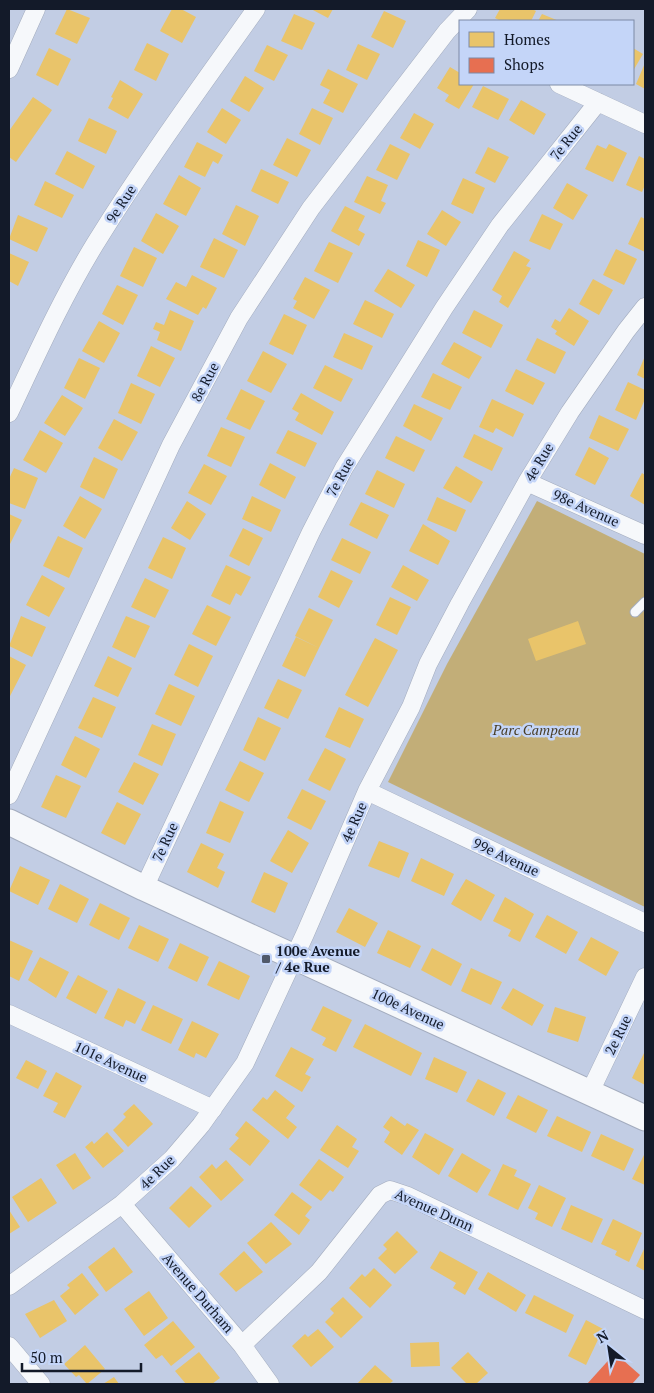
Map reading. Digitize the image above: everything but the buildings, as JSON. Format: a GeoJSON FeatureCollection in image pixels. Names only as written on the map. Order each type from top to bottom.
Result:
{"type":"FeatureCollection","features":[{"type":"Feature","properties":{"kind":"street"},"geometry":{"type":"LineString","coordinates":[[9,69],[36,9]]}},
{"type":"Feature","properties":{"kind":"street","name":"9e Rue"},"geometry":{"type":"LineString","coordinates":[[9,413],[47,331],[95,244],[171,128],[256,9]]}},
{"type":"Feature","properties":{"kind":"street","name":"8e Rue"},"geometry":{"type":"LineString","coordinates":[[461,20],[468,9]]}},
{"type":"Feature","properties":{"kind":"street","name":"8e Rue"},"geometry":{"type":"LineString","coordinates":[[9,795],[171,445],[239,318],[311,208],[453,34]]}},
{"type":"Feature","properties":{"kind":"street"},"geometry":{"type":"LineString","coordinates":[[561,85],[645,124]]}},
{"type":"Feature","properties":{"kind":"street","name":"7e Rue"},"geometry":{"type":"LineString","coordinates":[[144,888],[311,532],[344,468],[444,308],[500,225],[598,102]]}},
{"type":"Feature","properties":{"kind":"street","name":"4e Rue"},"geometry":{"type":"LineString","coordinates":[[9,1286],[122,1204],[172,1159],[213,1109],[245,1062],[294,957],[367,791],[412,707],[428,664],[527,482],[570,412],[645,307]]}},
{"type":"Feature","properties":{"kind":"street","name":"98e Avenue"},"geometry":{"type":"LineString","coordinates":[[527,482],[645,535]]}},
{"type":"Feature","properties":{"kind":"street","name":"99e Avenue"},"geometry":{"type":"LineString","coordinates":[[367,791],[645,923]]}},
{"type":"Feature","properties":{"kind":"street","name":"100e Avenue"},"geometry":{"type":"LineString","coordinates":[[9,822],[144,888],[645,1118]]}},
{"type":"Feature","properties":{"kind":"street","name":"2e Rue"},"geometry":{"type":"LineString","coordinates":[[590,1092],[645,977]]}},
{"type":"Feature","properties":{"kind":"street","name":"101e Avenue"},"geometry":{"type":"LineString","coordinates":[[9,1014],[213,1109]]}},
{"type":"Feature","properties":{"kind":"street","name":"Avenue Dunn"},"geometry":{"type":"LineString","coordinates":[[242,1345],[318,1272],[380,1196],[390,1190],[417,1200],[645,1310]]}},
{"type":"Feature","properties":{"kind":"street","name":"Avenue Durham"},"geometry":{"type":"LineString","coordinates":[[122,1204],[242,1345],[270,1384]]}},
{"type":"Feature","properties":{"kind":"street"},"geometry":{"type":"LineString","coordinates":[[9,1346],[41,1384]]}},
{"type":"Feature","properties":{"kind":"lane"},"geometry":{"type":"LineString","coordinates":[[635,612],[645,602]]}},
{"type":"Feature","properties":{"kind":"green space","name":"Parc Campeau"},"geometry":{"type":"Polygon","coordinates":[[[537,501],[645,554],[645,907],[388,782],[447,664],[537,501]]]}},
{"type":"Feature","properties":{"kind":"place","name":"100e Avenue / 4e Rue"},"geometry":{"type":"Point","coordinates":[266,959]}}]}
